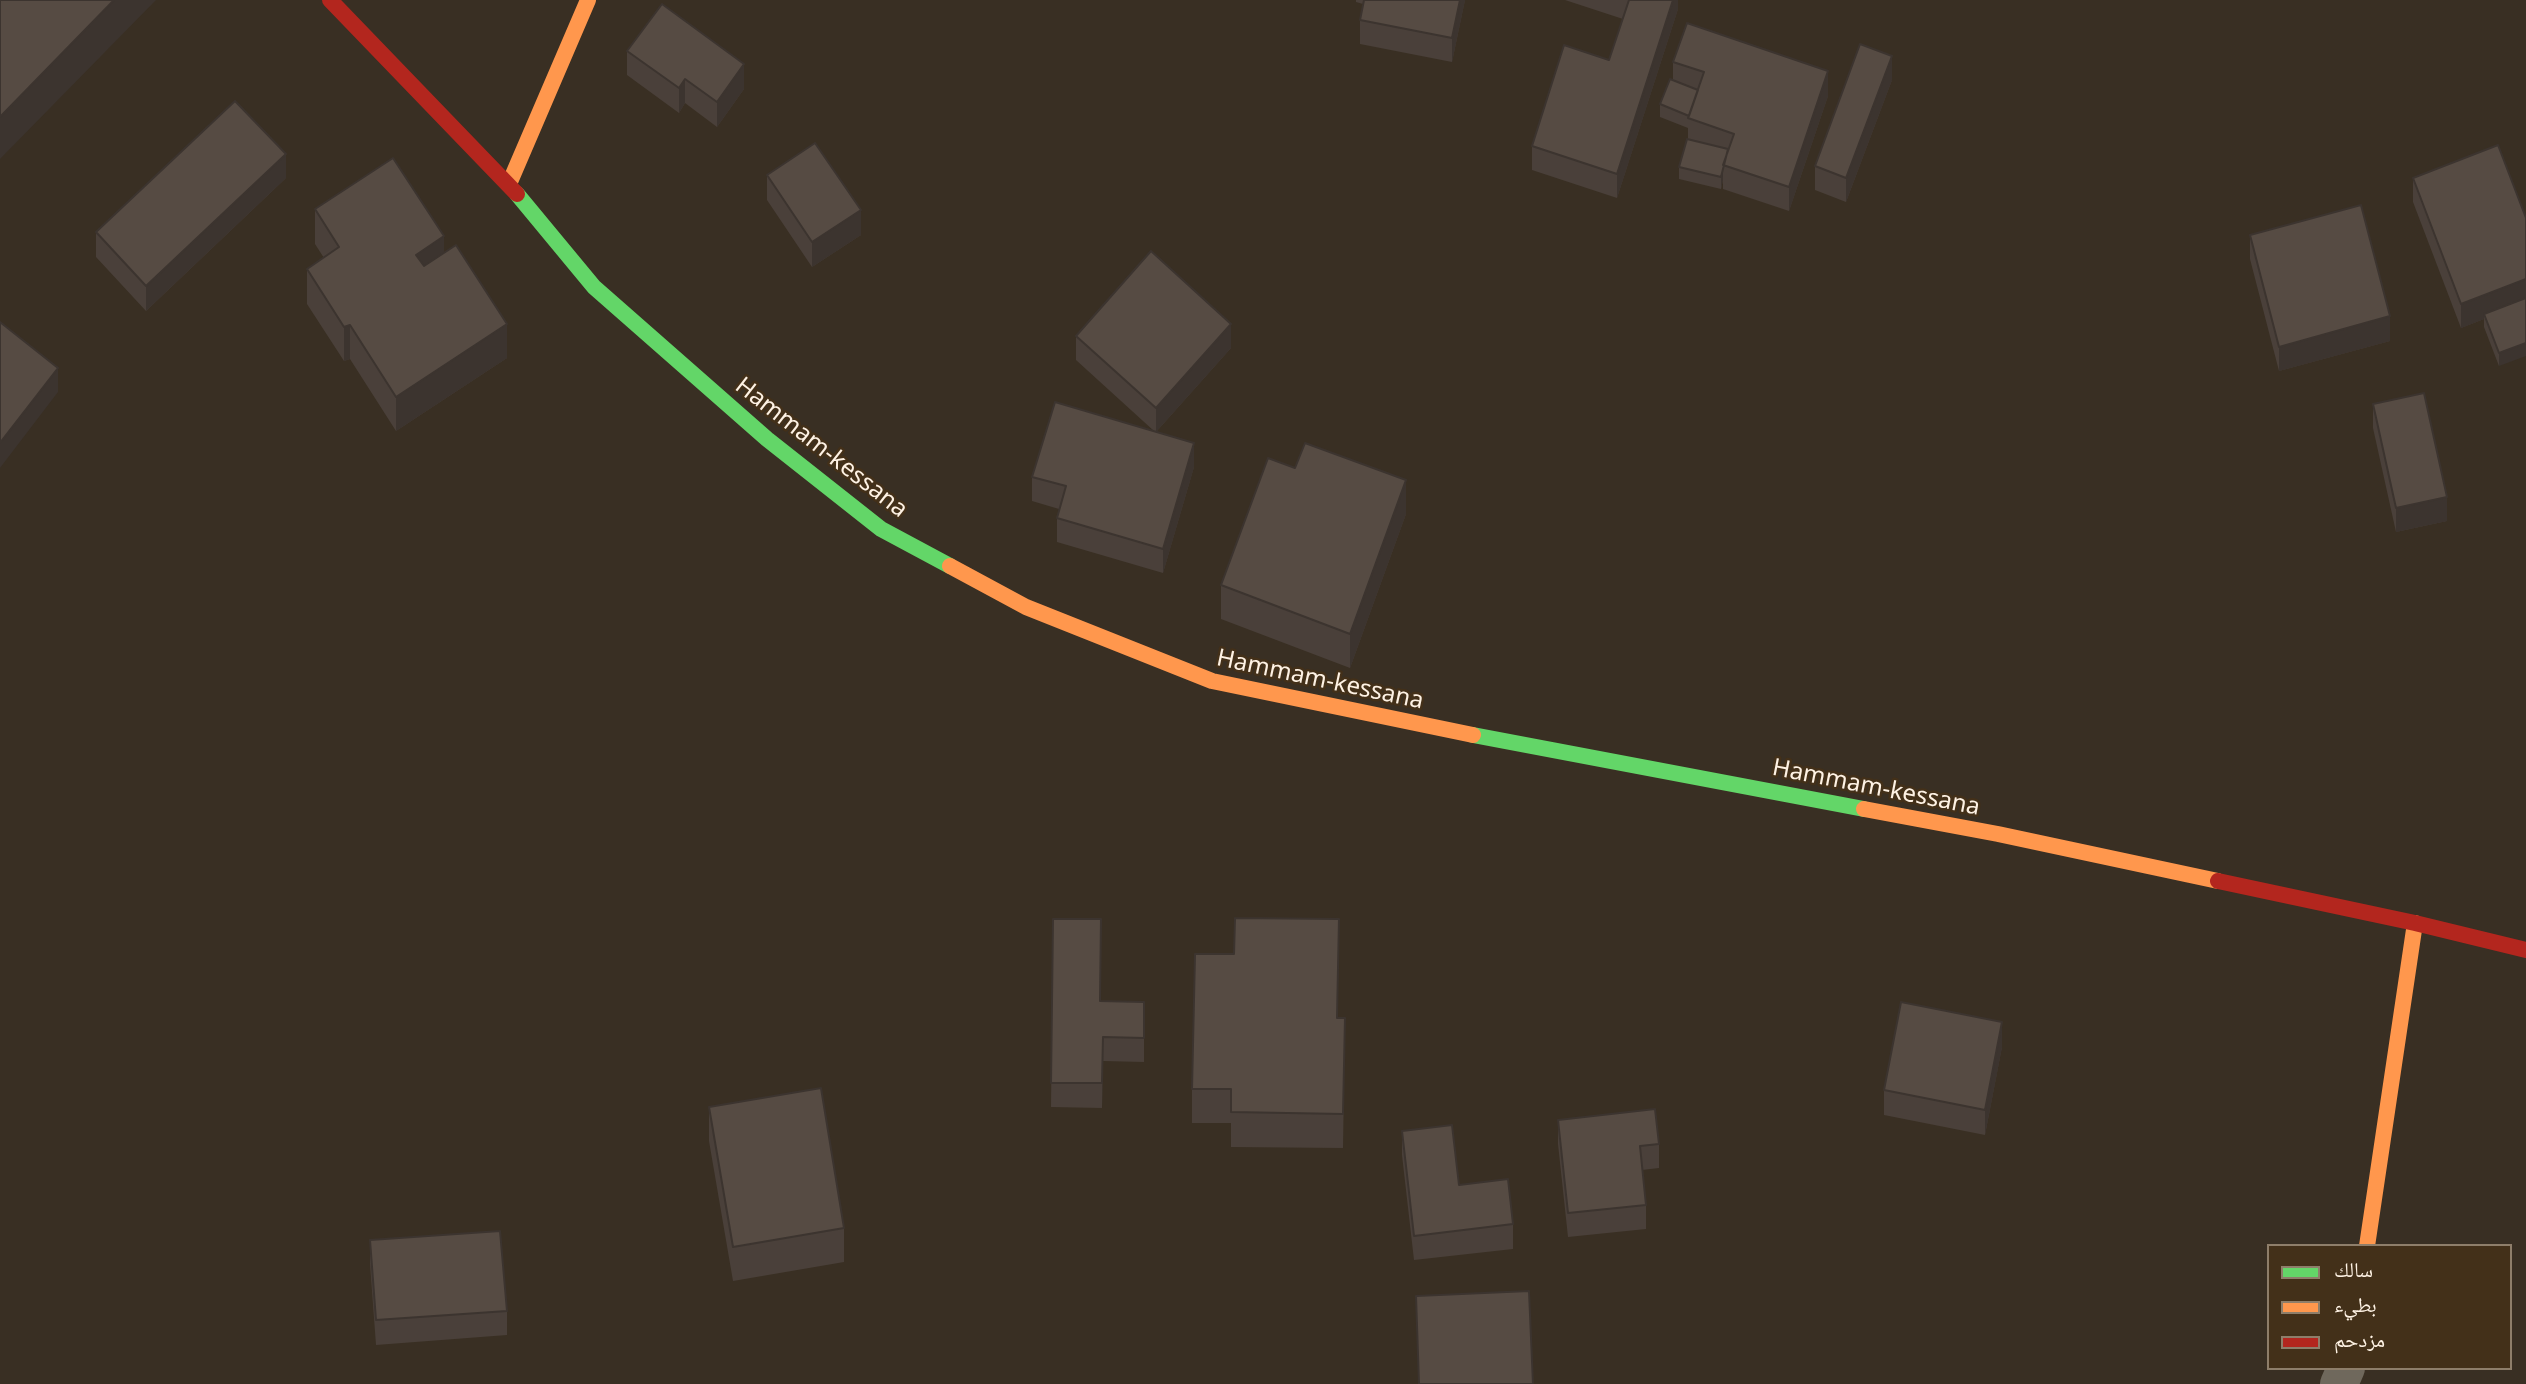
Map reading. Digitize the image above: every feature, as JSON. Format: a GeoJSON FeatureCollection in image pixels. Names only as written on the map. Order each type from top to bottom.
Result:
{"type":"FeatureCollection","features":[{"type":"Feature","properties":{"kind":"street","name":"Hammam-kessana"},"geometry":{"type":"LineString","coordinates":[[330,0],[509,184],[594,287],[766,439],[881,529],[1026,607],[1212,681],[1502,741],[1998,834],[2415,923],[2526,950]]}},
{"type":"Feature","properties":{"kind":"street"},"geometry":{"type":"LineString","coordinates":[[509,184],[588,0]]}},
{"type":"Feature","properties":{"kind":"street"},"geometry":{"type":"LineString","coordinates":[[2367,1244],[2415,923]]}},
{"type":"Feature","properties":{"kind":"building"},"geometry":{"type":"Polygon","coordinates":[[[0,0],[114,0],[0,117],[0,0]]]}},
{"type":"Feature","properties":{"kind":"building"},"geometry":{"type":"Polygon","coordinates":[[[1364,0],[1460,0],[1452,38],[1360,20],[1364,0]]]}},
{"type":"Feature","properties":{"kind":"building"},"geometry":{"type":"Polygon","coordinates":[[[1629,0],[1673,0],[1617,174],[1532,146],[1564,45],[1609,60],[1629,0]]]}},
{"type":"Feature","properties":{"kind":"building"},"geometry":{"type":"Polygon","coordinates":[[[662,4],[744,64],[717,102],[685,79],[679,88],[627,51],[662,4]]]}},
{"type":"Feature","properties":{"kind":"building"},"geometry":{"type":"Polygon","coordinates":[[[1687,23],[1828,71],[1789,187],[1723,165],[1734,134],[1688,118],[1704,72],[1673,62],[1687,23]]]}},
{"type":"Feature","properties":{"kind":"building"},"geometry":{"type":"Polygon","coordinates":[[[1860,44],[1892,56],[1846,178],[1815,166],[1860,44]]]}},
{"type":"Feature","properties":{"kind":"building"},"geometry":{"type":"Polygon","coordinates":[[[1670,79],[1698,90],[1689,116],[1660,104],[1670,79]]]}},
{"type":"Feature","properties":{"kind":"building"},"geometry":{"type":"Polygon","coordinates":[[[235,101],[286,154],[146,286],[96,232],[235,101]]]}},
{"type":"Feature","properties":{"kind":"building"},"geometry":{"type":"Polygon","coordinates":[[[1687,139],[1728,149],[1721,177],[1679,167],[1687,139]]]}},
{"type":"Feature","properties":{"kind":"building"},"geometry":{"type":"Polygon","coordinates":[[[815,143],[861,210],[812,242],[767,175],[815,143]]]}},
{"type":"Feature","properties":{"kind":"building"},"geometry":{"type":"Polygon","coordinates":[[[2498,145],[2526,218],[2526,279],[2461,304],[2413,178],[2498,145]]]}},
{"type":"Feature","properties":{"kind":"building"},"geometry":{"type":"Polygon","coordinates":[[[393,158],[444,236],[416,255],[424,266],[456,245],[507,324],[396,397],[350,325],[344,327],[307,269],[339,247],[315,209],[393,158]]]}},
{"type":"Feature","properties":{"kind":"building"},"geometry":{"type":"Polygon","coordinates":[[[2361,205],[2390,316],[2279,347],[2250,235],[2361,205]]]}},
{"type":"Feature","properties":{"kind":"building"},"geometry":{"type":"Polygon","coordinates":[[[1151,251],[1231,324],[1156,408],[1076,336],[1151,251]]]}},
{"type":"Feature","properties":{"kind":"building"},"geometry":{"type":"Polygon","coordinates":[[[2526,298],[2526,343],[2499,353],[2484,314],[2526,298]]]}},
{"type":"Feature","properties":{"kind":"building"},"geometry":{"type":"Polygon","coordinates":[[[0,322],[58,368],[0,443],[0,322]]]}},
{"type":"Feature","properties":{"kind":"building"},"geometry":{"type":"Polygon","coordinates":[[[2424,393],[2447,497],[2396,508],[2373,404],[2424,393]]]}},
{"type":"Feature","properties":{"kind":"building"},"geometry":{"type":"Polygon","coordinates":[[[1055,402],[1194,443],[1163,549],[1057,518],[1066,486],[1032,477],[1055,402]]]}},
{"type":"Feature","properties":{"kind":"building"},"geometry":{"type":"Polygon","coordinates":[[[1305,443],[1406,480],[1350,634],[1221,585],[1268,458],[1295,468],[1305,443]]]}},
{"type":"Feature","properties":{"kind":"building"},"geometry":{"type":"Polygon","coordinates":[[[1235,918],[1339,919],[1337,1018],[1345,1018],[1343,1114],[1231,1112],[1231,1089],[1192,1089],[1195,954],[1234,954],[1235,918]]]}},
{"type":"Feature","properties":{"kind":"building"},"geometry":{"type":"Polygon","coordinates":[[[1053,919],[1101,919],[1100,1001],[1144,1002],[1144,1038],[1103,1037],[1102,1083],[1051,1083],[1053,919]]]}},
{"type":"Feature","properties":{"kind":"building"},"geometry":{"type":"Polygon","coordinates":[[[1901,1002],[2002,1022],[1985,1110],[1884,1090],[1901,1002]]]}},
{"type":"Feature","properties":{"kind":"building"},"geometry":{"type":"Polygon","coordinates":[[[821,1088],[844,1228],[733,1247],[709,1107],[821,1088]]]}},
{"type":"Feature","properties":{"kind":"building"},"geometry":{"type":"Polygon","coordinates":[[[1655,1109],[1659,1144],[1640,1146],[1646,1205],[1568,1213],[1558,1120],[1655,1109]]]}},
{"type":"Feature","properties":{"kind":"building"},"geometry":{"type":"Polygon","coordinates":[[[1452,1125],[1459,1185],[1508,1179],[1513,1224],[1414,1236],[1402,1131],[1452,1125]]]}},
{"type":"Feature","properties":{"kind":"building"},"geometry":{"type":"Polygon","coordinates":[[[500,1231],[507,1311],[376,1320],[370,1240],[500,1231]]]}},
{"type":"Feature","properties":{"kind":"building"},"geometry":{"type":"Polygon","coordinates":[[[1529,1291],[1533,1384],[1419,1384],[1416,1296],[1529,1291]]]}},
{"type":"Feature","properties":{"kind":"traffic: fast"},"geometry":{"type":"LineString","coordinates":[[517,194],[594,287],[767,439],[881,529],[950,566]]}},
{"type":"Feature","properties":{"kind":"traffic: fast"},"geometry":{"type":"LineString","coordinates":[[1473,735],[1864,809]]}},
{"type":"Feature","properties":{"kind":"traffic: slow"},"geometry":{"type":"LineString","coordinates":[[509,184],[588,0]]}},
{"type":"Feature","properties":{"kind":"traffic: slow"},"geometry":{"type":"LineString","coordinates":[[950,566],[1026,607],[1212,681],[1473,735]]}},
{"type":"Feature","properties":{"kind":"traffic: slow"},"geometry":{"type":"LineString","coordinates":[[1864,809],[1998,834],[2218,881]]}},
{"type":"Feature","properties":{"kind":"traffic: slow"},"geometry":{"type":"LineString","coordinates":[[2367,1244],[2415,923]]}},
{"type":"Feature","properties":{"kind":"traffic: jam"},"geometry":{"type":"LineString","coordinates":[[330,0],[517,194]]}},
{"type":"Feature","properties":{"kind":"traffic: jam"},"geometry":{"type":"LineString","coordinates":[[2218,881],[2526,950]]}}]}
